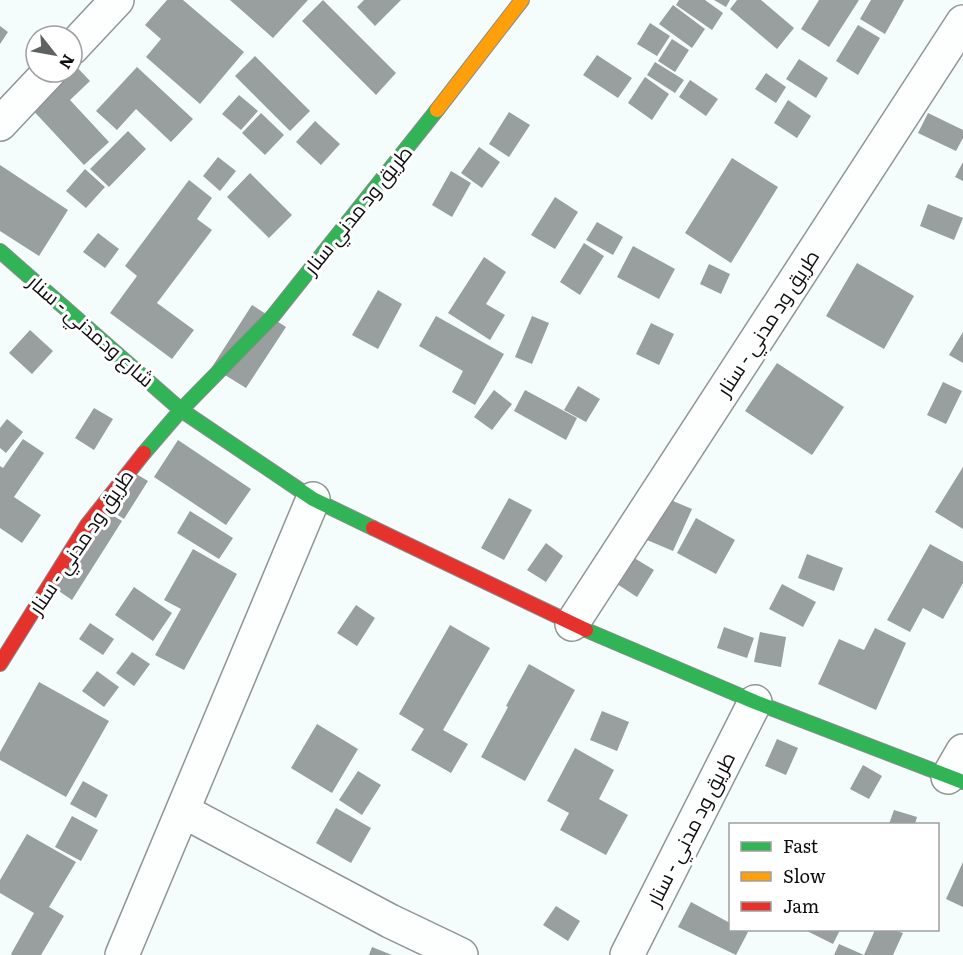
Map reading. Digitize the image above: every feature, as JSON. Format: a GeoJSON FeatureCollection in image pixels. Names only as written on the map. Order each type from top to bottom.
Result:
{"type":"FeatureCollection","features":[{"type":"Feature","properties":{"kind":"street"},"geometry":{"type":"LineString","coordinates":[[84,35],[117,0]]}},
{"type":"Feature","properties":{"kind":"street","name":"طريق ود مدني سنار"},"geometry":{"type":"LineString","coordinates":[[181,410],[273,316],[380,184],[522,0]]}},
{"type":"Feature","properties":{"kind":"street","name":"طريق ود مدني - سنار"},"geometry":{"type":"LineString","coordinates":[[572,624],[963,22]]}},
{"type":"Feature","properties":{"kind":"street"},"geometry":{"type":"LineString","coordinates":[[0,124],[38,84]]}},
{"type":"Feature","properties":{"kind":"street","name":"شارع ودمدني - سنار"},"geometry":{"type":"LineString","coordinates":[[0,251],[181,410]]}},
{"type":"Feature","properties":{"kind":"street"},"geometry":{"type":"LineString","coordinates":[[181,410],[313,499],[572,624],[755,702],[958,770]]}},
{"type":"Feature","properties":{"kind":"street","name":"طريق ود مدني - سنار"},"geometry":{"type":"LineString","coordinates":[[0,664],[87,525],[124,475],[181,410]]}},
{"type":"Feature","properties":{"kind":"street"},"geometry":{"type":"LineString","coordinates":[[122,955],[313,499]]}},
{"type":"Feature","properties":{"kind":"street","name":"طريق ود مدني - سنار"},"geometry":{"type":"LineString","coordinates":[[627,955],[755,702]]}},
{"type":"Feature","properties":{"kind":"street"},"geometry":{"type":"LineString","coordinates":[[183,811],[390,921],[461,955]]}},
{"type":"Feature","properties":{"kind":"building"},"geometry":{"type":"Polygon","coordinates":[[[167,0],[183,0],[244,52],[200,104],[146,57],[161,39],[145,25],[167,0]]]}},
{"type":"Feature","properties":{"kind":"building"},"geometry":{"type":"Polygon","coordinates":[[[230,0],[308,0],[273,38],[230,0]]]}},
{"type":"Feature","properties":{"kind":"building"},"geometry":{"type":"Polygon","coordinates":[[[323,0],[396,73],[376,95],[302,21],[323,0]]]}},
{"type":"Feature","properties":{"kind":"building"},"geometry":{"type":"Polygon","coordinates":[[[364,0],[401,0],[375,26],[357,7],[364,0]]]}},
{"type":"Feature","properties":{"kind":"building"},"geometry":{"type":"Polygon","coordinates":[[[679,0],[705,0],[723,13],[712,30],[676,5],[679,0]]]}},
{"type":"Feature","properties":{"kind":"building"},"geometry":{"type":"Polygon","coordinates":[[[714,0],[730,0],[726,7],[714,0]]]}},
{"type":"Feature","properties":{"kind":"building"},"geometry":{"type":"Polygon","coordinates":[[[737,0],[761,0],[794,28],[777,49],[730,9],[737,0]]]}},
{"type":"Feature","properties":{"kind":"building"},"geometry":{"type":"Polygon","coordinates":[[[819,0],[859,0],[829,47],[801,29],[819,0]]]}},
{"type":"Feature","properties":{"kind":"building"},"geometry":{"type":"Polygon","coordinates":[[[871,0],[904,0],[885,34],[860,19],[871,0]]]}},
{"type":"Feature","properties":{"kind":"building"},"geometry":{"type":"Polygon","coordinates":[[[673,5],[705,29],[692,48],[659,24],[673,5]]]}},
{"type":"Feature","properties":{"kind":"building"},"geometry":{"type":"Polygon","coordinates":[[[650,23],[670,36],[657,56],[637,44],[650,23]]]}},
{"type":"Feature","properties":{"kind":"building"},"geometry":{"type":"Polygon","coordinates":[[[858,25],[880,38],[858,75],[836,61],[858,25]]]}},
{"type":"Feature","properties":{"kind":"building"},"geometry":{"type":"Polygon","coordinates":[[[0,26],[8,32],[0,44],[0,26]]]}},
{"type":"Feature","properties":{"kind":"building"},"geometry":{"type":"Polygon","coordinates":[[[672,39],[689,50],[675,72],[658,61],[672,39]]]}},
{"type":"Feature","properties":{"kind":"building"},"geometry":{"type":"Polygon","coordinates":[[[597,55],[632,78],[618,98],[583,75],[597,55]]]}},
{"type":"Feature","properties":{"kind":"building"},"geometry":{"type":"Polygon","coordinates":[[[255,56],[310,111],[290,131],[235,76],[255,56]]]}},
{"type":"Feature","properties":{"kind":"building"},"geometry":{"type":"Polygon","coordinates":[[[799,59],[828,78],[816,98],[786,79],[799,59]]]}},
{"type":"Feature","properties":{"kind":"building"},"geometry":{"type":"Polygon","coordinates":[[[655,62],[684,80],[675,93],[647,75],[655,62]]]}},
{"type":"Feature","properties":{"kind":"building"},"geometry":{"type":"Polygon","coordinates":[[[137,67],[193,119],[171,142],[136,109],[117,130],[96,111],[137,67]]]}},
{"type":"Feature","properties":{"kind":"building"},"geometry":{"type":"Polygon","coordinates":[[[766,73],[786,87],[776,103],[755,89],[766,73]]]}},
{"type":"Feature","properties":{"kind":"building"},"geometry":{"type":"Polygon","coordinates":[[[84,75],[90,81],[70,100],[109,142],[84,165],[28,105],[50,84],[84,84],[84,75]]]}},
{"type":"Feature","properties":{"kind":"building"},"geometry":{"type":"Polygon","coordinates":[[[645,77],[669,94],[652,120],[628,103],[645,77]]]}},
{"type":"Feature","properties":{"kind":"building"},"geometry":{"type":"Polygon","coordinates":[[[690,80],[718,99],[706,116],[679,97],[690,80]]]}},
{"type":"Feature","properties":{"kind":"building"},"geometry":{"type":"Polygon","coordinates":[[[239,95],[258,111],[241,130],[222,114],[239,95]]]}},
{"type":"Feature","properties":{"kind":"building"},"geometry":{"type":"Polygon","coordinates":[[[788,100],[811,116],[797,138],[774,123],[788,100]]]}},
{"type":"Feature","properties":{"kind":"building"},"geometry":{"type":"Polygon","coordinates":[[[509,112],[530,125],[509,157],[489,144],[509,112]]]}},
{"type":"Feature","properties":{"kind":"building"},"geometry":{"type":"Polygon","coordinates":[[[261,113],[284,135],[265,155],[242,133],[261,113]]]}},
{"type":"Feature","properties":{"kind":"building"},"geometry":{"type":"Polygon","coordinates":[[[928,113],[963,130],[963,138],[956,151],[918,133],[928,113]]]}},
{"type":"Feature","properties":{"kind":"building"},"geometry":{"type":"Polygon","coordinates":[[[315,121],[340,144],[321,165],[296,142],[315,121]]]}},
{"type":"Feature","properties":{"kind":"building"},"geometry":{"type":"Polygon","coordinates":[[[128,131],[146,149],[109,187],[90,169],[128,131]]]}},
{"type":"Feature","properties":{"kind":"building"},"geometry":{"type":"Polygon","coordinates":[[[479,147],[500,162],[482,188],[461,173],[479,147]]]}},
{"type":"Feature","properties":{"kind":"building"},"geometry":{"type":"Polygon","coordinates":[[[218,157],[236,171],[220,191],[203,176],[218,157]]]}},
{"type":"Feature","properties":{"kind":"building"},"geometry":{"type":"Polygon","coordinates":[[[732,158],[778,187],[731,263],[685,233],[732,158]]]}},
{"type":"Feature","properties":{"kind":"building"},"geometry":{"type":"Polygon","coordinates":[[[963,162],[963,181],[955,177],[963,162]]]}},
{"type":"Feature","properties":{"kind":"building"},"geometry":{"type":"Polygon","coordinates":[[[0,165],[68,210],[39,256],[0,231],[0,165]]]}},
{"type":"Feature","properties":{"kind":"building"},"geometry":{"type":"Polygon","coordinates":[[[85,169],[105,187],[86,208],[66,191],[85,169]]]}},
{"type":"Feature","properties":{"kind":"building"},"geometry":{"type":"Polygon","coordinates":[[[451,171],[471,183],[452,217],[432,205],[451,171]]]}},
{"type":"Feature","properties":{"kind":"building"},"geometry":{"type":"Polygon","coordinates":[[[250,173],[292,215],[269,238],[227,197],[250,173]]]}},
{"type":"Feature","properties":{"kind":"building"},"geometry":{"type":"Polygon","coordinates":[[[189,180],[212,198],[197,219],[212,230],[157,303],[194,330],[172,359],[110,313],[137,276],[125,266],[189,180]]]}},
{"type":"Feature","properties":{"kind":"building"},"geometry":{"type":"Polygon","coordinates":[[[555,197],[578,212],[555,249],[531,235],[555,197]]]}},
{"type":"Feature","properties":{"kind":"building"},"geometry":{"type":"Polygon","coordinates":[[[928,204],[963,218],[954,240],[920,226],[928,204]]]}},
{"type":"Feature","properties":{"kind":"building"},"geometry":{"type":"Polygon","coordinates":[[[597,222],[623,237],[613,255],[586,240],[597,222]]]}},
{"type":"Feature","properties":{"kind":"building"},"geometry":{"type":"Polygon","coordinates":[[[98,233],[119,249],[105,268],[83,252],[98,233]]]}},
{"type":"Feature","properties":{"kind":"building"},"geometry":{"type":"Polygon","coordinates":[[[584,243],[604,256],[580,295],[560,282],[584,243]]]}},
{"type":"Feature","properties":{"kind":"building"},"geometry":{"type":"Polygon","coordinates":[[[633,246],[675,269],[659,299],[617,277],[633,246]]]}},
{"type":"Feature","properties":{"kind":"building"},"geometry":{"type":"Polygon","coordinates":[[[484,257],[506,272],[486,304],[505,315],[490,340],[448,313],[484,257]]]}},
{"type":"Feature","properties":{"kind":"building"},"geometry":{"type":"Polygon","coordinates":[[[857,263],[914,296],[884,349],[826,316],[857,263]]]}},
{"type":"Feature","properties":{"kind":"building"},"geometry":{"type":"Polygon","coordinates":[[[709,264],[730,274],[721,294],[700,284],[709,264]]]}},
{"type":"Feature","properties":{"kind":"building"},"geometry":{"type":"Polygon","coordinates":[[[378,290],[402,304],[378,349],[352,335],[378,290]]]}},
{"type":"Feature","properties":{"kind":"building"},"geometry":{"type":"Polygon","coordinates":[[[252,305],[286,327],[246,388],[212,367],[252,305]]]}},
{"type":"Feature","properties":{"kind":"building"},"geometry":{"type":"Polygon","coordinates":[[[436,316],[504,354],[475,405],[452,392],[463,371],[419,346],[436,316]]]}},
{"type":"Feature","properties":{"kind":"building"},"geometry":{"type":"Polygon","coordinates":[[[532,316],[549,323],[532,364],[515,357],[532,316]]]}},
{"type":"Feature","properties":{"kind":"building"},"geometry":{"type":"Polygon","coordinates":[[[651,323],[674,334],[659,365],[636,354],[651,323]]]}},
{"type":"Feature","properties":{"kind":"building"},"geometry":{"type":"Polygon","coordinates":[[[30,330],[53,351],[32,374],[9,353],[30,330]]]}},
{"type":"Feature","properties":{"kind":"building"},"geometry":{"type":"Polygon","coordinates":[[[963,332],[963,363],[949,355],[963,332]]]}},
{"type":"Feature","properties":{"kind":"building"},"geometry":{"type":"Polygon","coordinates":[[[777,363],[844,407],[812,455],[745,411],[777,363]]]}},
{"type":"Feature","properties":{"kind":"building"},"geometry":{"type":"Polygon","coordinates":[[[943,382],[962,391],[946,424],[927,415],[943,382]]]}},
{"type":"Feature","properties":{"kind":"building"},"geometry":{"type":"Polygon","coordinates":[[[578,386],[600,399],[586,422],[564,410],[578,386]]]}},
{"type":"Feature","properties":{"kind":"building"},"geometry":{"type":"Polygon","coordinates":[[[494,390],[512,404],[492,430],[474,417],[494,390]]]}},
{"type":"Feature","properties":{"kind":"building"},"geometry":{"type":"Polygon","coordinates":[[[525,390],[577,418],[566,440],[514,411],[525,390]]]}},
{"type":"Feature","properties":{"kind":"building"},"geometry":{"type":"Polygon","coordinates":[[[94,408],[113,419],[94,450],[75,438],[94,408]]]}},
{"type":"Feature","properties":{"kind":"building"},"geometry":{"type":"Polygon","coordinates":[[[7,419],[23,432],[6,453],[0,448],[0,428],[7,419]]]}},
{"type":"Feature","properties":{"kind":"building"},"geometry":{"type":"Polygon","coordinates":[[[23,439],[44,453],[14,497],[41,515],[22,543],[0,528],[0,466],[3,468],[23,439]]]}},
{"type":"Feature","properties":{"kind":"building"},"geometry":{"type":"Polygon","coordinates":[[[178,440],[251,489],[226,525],[154,477],[178,440]]]}},
{"type":"Feature","properties":{"kind":"building"},"geometry":{"type":"Polygon","coordinates":[[[963,467],[963,529],[935,512],[963,467]]]}},
{"type":"Feature","properties":{"kind":"building"},"geometry":{"type":"Polygon","coordinates":[[[126,468],[148,481],[124,519],[102,505],[126,468]]]}},
{"type":"Feature","properties":{"kind":"building"},"geometry":{"type":"Polygon","coordinates":[[[509,498],[532,510],[504,560],[481,548],[509,498]]]}},
{"type":"Feature","properties":{"kind":"building"},"geometry":{"type":"Polygon","coordinates":[[[666,498],[692,509],[673,551],[647,540],[666,498]]]}},
{"type":"Feature","properties":{"kind":"building"},"geometry":{"type":"Polygon","coordinates":[[[99,507],[122,521],[72,600],[50,585],[99,507]]]}},
{"type":"Feature","properties":{"kind":"building"},"geometry":{"type":"Polygon","coordinates":[[[190,511],[233,538],[219,559],[177,533],[190,511]]]}},
{"type":"Feature","properties":{"kind":"building"},"geometry":{"type":"Polygon","coordinates":[[[696,518],[735,540],[716,574],[677,553],[696,518]]]}},
{"type":"Feature","properties":{"kind":"building"},"geometry":{"type":"Polygon","coordinates":[[[546,543],[563,556],[546,582],[527,570],[546,543]]]}},
{"type":"Feature","properties":{"kind":"building"},"geometry":{"type":"Polygon","coordinates":[[[930,544],[963,562],[963,583],[943,619],[923,608],[910,632],[887,620],[930,544]]]}},
{"type":"Feature","properties":{"kind":"building"},"geometry":{"type":"Polygon","coordinates":[[[193,549],[237,574],[184,670],[155,655],[181,609],[164,600],[193,549]]]}},
{"type":"Feature","properties":{"kind":"building"},"geometry":{"type":"Polygon","coordinates":[[[807,554],[843,568],[834,591],[798,578],[807,554]]]}},
{"type":"Feature","properties":{"kind":"building"},"geometry":{"type":"Polygon","coordinates":[[[631,556],[654,570],[637,597],[614,582],[631,556]]]}},
{"type":"Feature","properties":{"kind":"building"},"geometry":{"type":"Polygon","coordinates":[[[782,584],[816,602],[803,627],[769,609],[782,584]]]}},
{"type":"Feature","properties":{"kind":"building"},"geometry":{"type":"Polygon","coordinates":[[[134,587],[172,613],[153,641],[115,615],[134,587]]]}},
{"type":"Feature","properties":{"kind":"building"},"geometry":{"type":"Polygon","coordinates":[[[356,605],[375,618],[357,646],[337,633],[356,605]]]}},
{"type":"Feature","properties":{"kind":"building"},"geometry":{"type":"Polygon","coordinates":[[[90,623],[114,639],[103,655],[79,639],[90,623]]]}},
{"type":"Feature","properties":{"kind":"building"},"geometry":{"type":"Polygon","coordinates":[[[450,625],[490,648],[443,730],[468,744],[451,773],[411,750],[424,729],[399,714],[450,625]]]}},
{"type":"Feature","properties":{"kind":"building"},"geometry":{"type":"Polygon","coordinates":[[[724,627],[754,638],[747,658],[717,648],[724,627]]]}},
{"type":"Feature","properties":{"kind":"building"},"geometry":{"type":"Polygon","coordinates":[[[875,628],[906,643],[876,710],[818,684],[839,639],[864,650],[875,628]]]}},
{"type":"Feature","properties":{"kind":"building"},"geometry":{"type":"Polygon","coordinates":[[[760,632],[786,637],[781,667],[754,662],[760,632]]]}},
{"type":"Feature","properties":{"kind":"building"},"geometry":{"type":"Polygon","coordinates":[[[132,652],[150,664],[134,686],[116,673],[132,652]]]}},
{"type":"Feature","properties":{"kind":"building"},"geometry":{"type":"Polygon","coordinates":[[[529,664],[575,690],[525,781],[481,757],[529,664]]]}},
{"type":"Feature","properties":{"kind":"building"},"geometry":{"type":"Polygon","coordinates":[[[97,671],[119,687],[104,707],[82,691],[97,671]]]}},
{"type":"Feature","properties":{"kind":"building"},"geometry":{"type":"Polygon","coordinates":[[[39,682],[109,721],[66,797],[0,760],[0,752],[39,682]]]}},
{"type":"Feature","properties":{"kind":"building"},"geometry":{"type":"Polygon","coordinates":[[[602,711],[629,722],[617,751],[590,740],[602,711]]]}},
{"type":"Feature","properties":{"kind":"building"},"geometry":{"type":"Polygon","coordinates":[[[317,724],[358,749],[332,793],[291,768],[317,724]]]}},
{"type":"Feature","properties":{"kind":"building"},"geometry":{"type":"Polygon","coordinates":[[[777,739],[798,748],[786,775],[765,766],[777,739]]]}},
{"type":"Feature","properties":{"kind":"building"},"geometry":{"type":"Polygon","coordinates":[[[575,748],[614,770],[599,799],[628,815],[606,855],[560,830],[569,813],[547,801],[575,748]]]}},
{"type":"Feature","properties":{"kind":"building"},"geometry":{"type":"Polygon","coordinates":[[[863,765],[882,776],[869,799],[850,789],[863,765]]]}},
{"type":"Feature","properties":{"kind":"building"},"geometry":{"type":"Polygon","coordinates":[[[358,771],[381,785],[362,815],[339,800],[358,771]]]}},
{"type":"Feature","properties":{"kind":"building"},"geometry":{"type":"Polygon","coordinates":[[[83,781],[108,795],[96,818],[70,804],[83,781]]]}},
{"type":"Feature","properties":{"kind":"building"},"geometry":{"type":"Polygon","coordinates":[[[336,808],[371,828],[351,863],[316,843],[336,808]]]}},
{"type":"Feature","properties":{"kind":"building"},"geometry":{"type":"Polygon","coordinates":[[[894,810],[917,817],[915,823],[889,823],[894,810]]]}},
{"type":"Feature","properties":{"kind":"building"},"geometry":{"type":"Polygon","coordinates":[[[72,816],[98,830],[81,861],[55,847],[72,816]]]}},
{"type":"Feature","properties":{"kind":"building"},"geometry":{"type":"Polygon","coordinates":[[[27,834],[76,862],[49,907],[64,916],[41,955],[12,955],[34,913],[0,893],[0,880],[27,834]]]}},
{"type":"Feature","properties":{"kind":"building"},"geometry":{"type":"Polygon","coordinates":[[[963,862],[963,907],[946,899],[963,862]]]}},
{"type":"Feature","properties":{"kind":"building"},"geometry":{"type":"Polygon","coordinates":[[[691,902],[729,922],[729,931],[748,932],[736,955],[678,927],[691,902]]]}},
{"type":"Feature","properties":{"kind":"building"},"geometry":{"type":"Polygon","coordinates":[[[556,906],[580,921],[568,941],[543,925],[556,906]]]}},
{"type":"Feature","properties":{"kind":"building"},"geometry":{"type":"Polygon","coordinates":[[[807,931],[840,931],[833,944],[807,931]]]}},
{"type":"Feature","properties":{"kind":"building"},"geometry":{"type":"Polygon","coordinates":[[[875,931],[903,933],[893,955],[864,955],[875,931]]]}},
{"type":"Feature","properties":{"kind":"building"},"geometry":{"type":"Polygon","coordinates":[[[839,944],[864,955],[834,955],[839,944]]]}},
{"type":"Feature","properties":{"kind":"building"},"geometry":{"type":"Polygon","coordinates":[[[372,947],[392,955],[369,955],[372,947]]]}},
{"type":"Feature","properties":{"kind":"traffic: fast"},"geometry":{"type":"LineString","coordinates":[[144,453],[181,410],[273,316],[437,110]]}},
{"type":"Feature","properties":{"kind":"traffic: fast"},"geometry":{"type":"LineString","coordinates":[[0,251],[181,410],[313,499],[373,528]]}},
{"type":"Feature","properties":{"kind":"traffic: fast"},"geometry":{"type":"LineString","coordinates":[[586,630],[755,702],[963,782]]}},
{"type":"Feature","properties":{"kind":"traffic: slow"},"geometry":{"type":"LineString","coordinates":[[437,110],[522,0]]}},
{"type":"Feature","properties":{"kind":"traffic: jam"},"geometry":{"type":"LineString","coordinates":[[0,664],[87,525],[144,453]]}},
{"type":"Feature","properties":{"kind":"traffic: jam"},"geometry":{"type":"LineString","coordinates":[[373,528],[586,630]]}}]}
